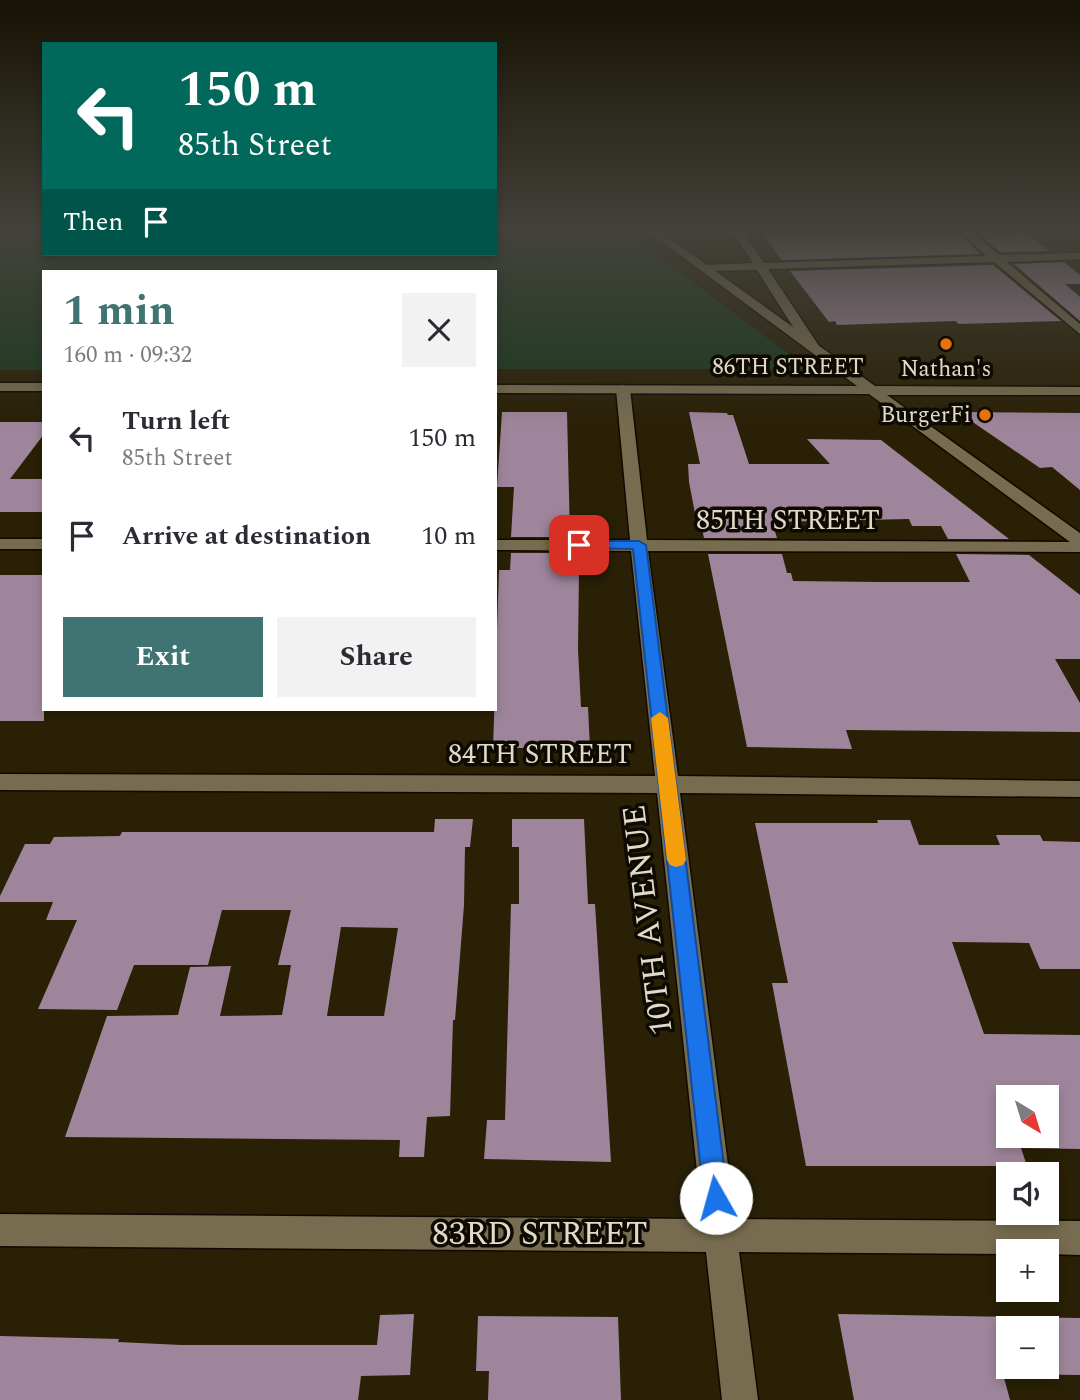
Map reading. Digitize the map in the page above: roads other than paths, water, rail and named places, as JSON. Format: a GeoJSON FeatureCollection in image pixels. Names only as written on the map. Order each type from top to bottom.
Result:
{"type":"FeatureCollection","features":[{"type":"Feature","properties":{"kind":"street"},"geometry":{"type":"LineString","coordinates":[[745,297],[1080,541]]}},
{"type":"Feature","properties":{"kind":"street"},"geometry":{"type":"LineString","coordinates":[[781,297],[812,346]]}},
{"type":"Feature","properties":{"kind":"street"},"geometry":{"type":"LineString","coordinates":[[1042,297],[1080,330]]}},
{"type":"Feature","properties":{"kind":"street"},"geometry":{"type":"LineString","coordinates":[[0,387],[42,387]]}},
{"type":"Feature","properties":{"kind":"street","name":"86TH STREET"},"geometry":{"type":"LineString","coordinates":[[497,388],[1080,391]]}},
{"type":"Feature","properties":{"kind":"street","name":"10TH AVENUE"},"geometry":{"type":"LineString","coordinates":[[623,389],[740,1400]]}},
{"type":"Feature","properties":{"kind":"street"},"geometry":{"type":"LineString","coordinates":[[0,544],[42,544]]}},
{"type":"Feature","properties":{"kind":"street","name":"85TH STREET"},"geometry":{"type":"LineString","coordinates":[[497,545],[1080,547]]}},
{"type":"Feature","properties":{"kind":"street","name":"84TH STREET"},"geometry":{"type":"LineString","coordinates":[[0,782],[667,784],[1080,789]]}},
{"type":"Feature","properties":{"kind":"street","name":"83RD STREET"},"geometry":{"type":"LineString","coordinates":[[0,1230],[1080,1238]]}},
{"type":"Feature","properties":{"kind":"place","name":"Nathan's"},"geometry":{"type":"Point","coordinates":[946,344]}},
{"type":"Feature","properties":{"kind":"place","name":"BurgerFi"},"geometry":{"type":"Point","coordinates":[985,415]}}]}
